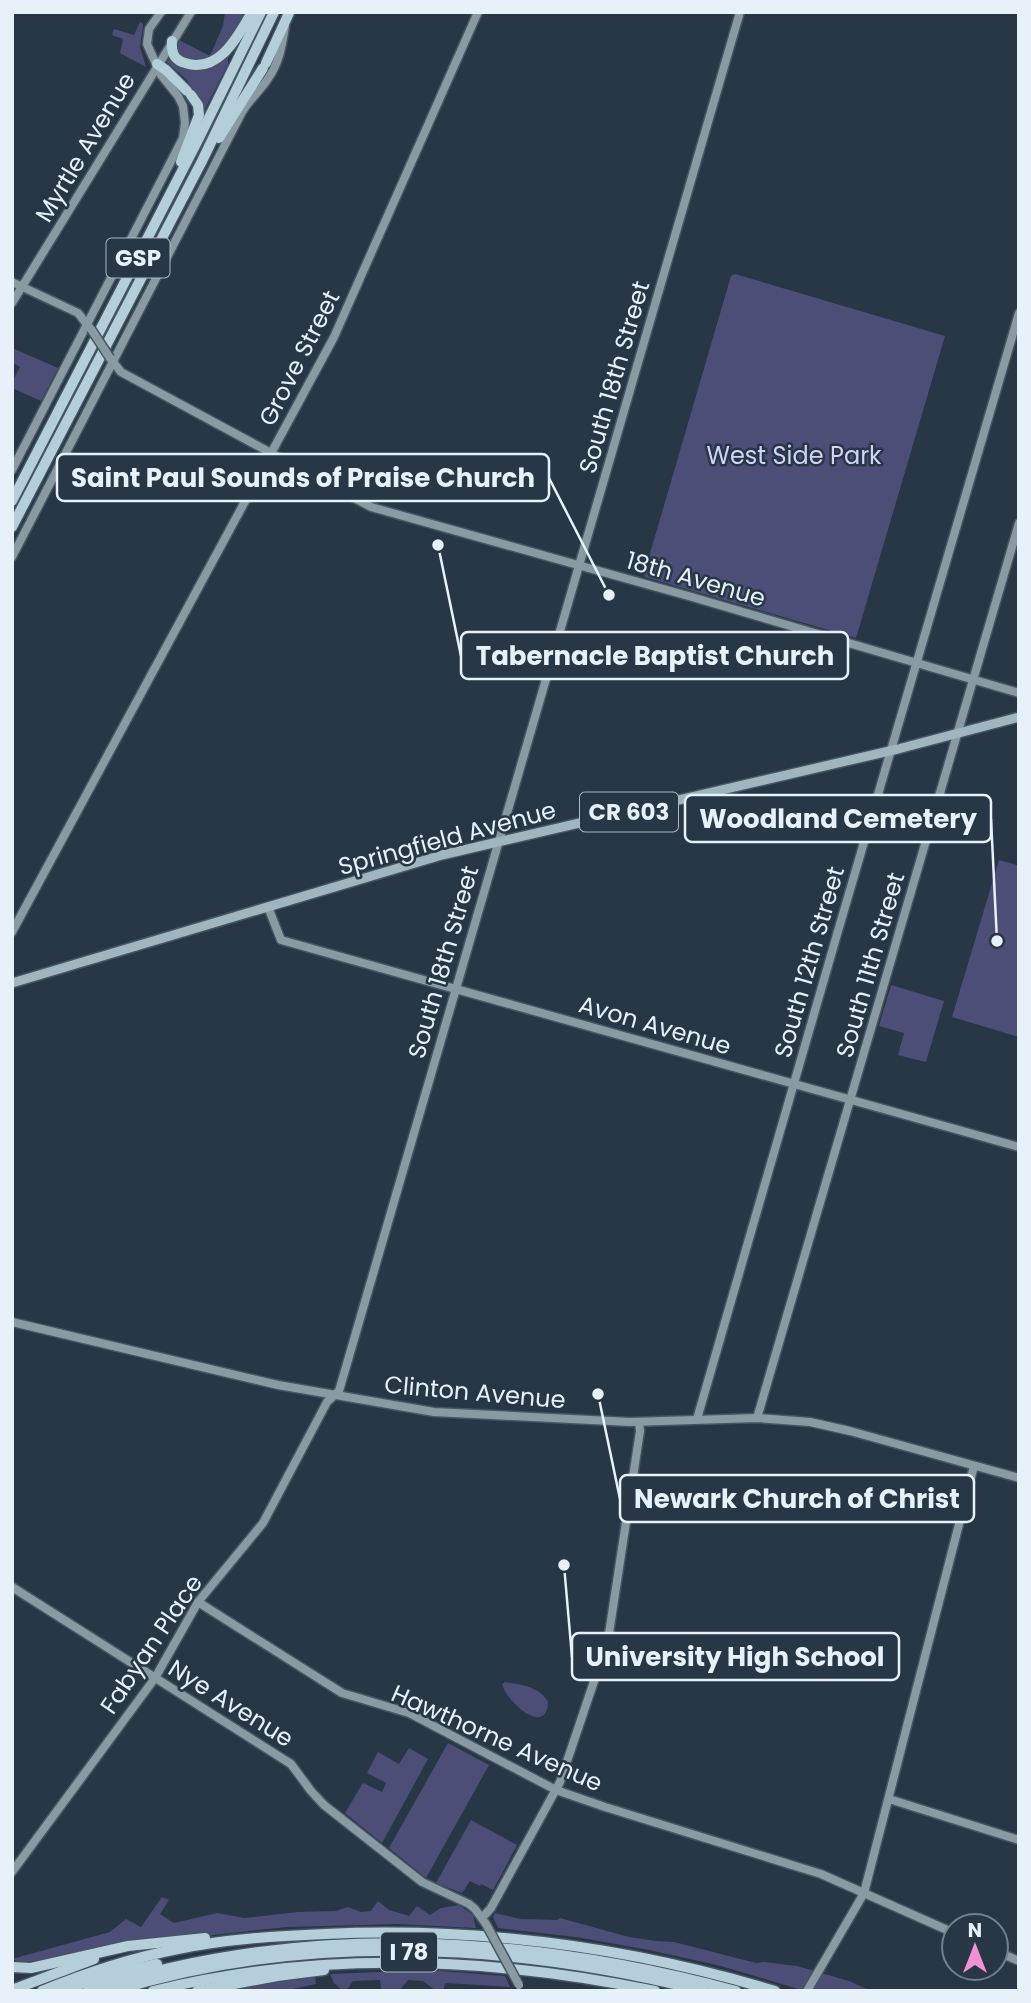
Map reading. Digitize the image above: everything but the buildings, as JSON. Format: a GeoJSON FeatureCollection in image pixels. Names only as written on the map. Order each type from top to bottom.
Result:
{"type":"FeatureCollection","features":[{"type":"Feature","properties":{"kind":"highway"},"geometry":{"type":"LineString","coordinates":[[172,41],[173,54],[181,62],[194,65],[209,63],[230,46],[252,12]]}},
{"type":"Feature","properties":{"kind":"highway","name":"GSP"},"geometry":{"type":"LineString","coordinates":[[12,501],[150,236],[261,12]]}},
{"type":"Feature","properties":{"kind":"highway","name":"GSP"},"geometry":{"type":"LineString","coordinates":[[12,527],[181,201],[274,12]]}},
{"type":"Feature","properties":{"kind":"highway"},"geometry":{"type":"LineString","coordinates":[[181,201],[265,66],[289,13]]}},
{"type":"Feature","properties":{"kind":"highway"},"geometry":{"type":"LineString","coordinates":[[150,236],[198,118],[198,105],[189,93],[166,69],[157,64]]}},
{"type":"Feature","properties":{"kind":"highway","name":"I 78"},"geometry":{"type":"LineString","coordinates":[[42,1991],[99,1970],[186,1947],[297,1935],[369,1933],[432,1933],[584,1948],[648,1959],[775,1991]]}},
{"type":"Feature","properties":{"kind":"highway"},"geometry":{"type":"LineString","coordinates":[[12,1967],[31,1968],[152,1943],[207,1938],[230,1941]]}},
{"type":"Feature","properties":{"kind":"highway"},"geometry":{"type":"LineString","coordinates":[[12,1990],[79,1964],[152,1943]]}},
{"type":"Feature","properties":{"kind":"highway","name":"I 78"},"geometry":{"type":"LineString","coordinates":[[88,1991],[177,1966],[276,1949],[375,1943],[492,1948],[600,1961],[736,1991]]}},
{"type":"Feature","properties":{"kind":"highway"},"geometry":{"type":"LineString","coordinates":[[60,1991],[124,1971],[176,1960],[276,1949]]}},
{"type":"Feature","properties":{"kind":"highway","name":"I 78"},"geometry":{"type":"LineString","coordinates":[[114,1991],[171,1975],[251,1960],[368,1951],[530,1960],[629,1975],[704,1991]]}},
{"type":"Feature","properties":{"kind":"highway","name":"I 78"},"geometry":{"type":"LineString","coordinates":[[153,1991],[283,1967],[346,1963],[481,1966],[553,1973],[655,1991]]}},
{"type":"Feature","properties":{"kind":"highway"},"geometry":{"type":"LineString","coordinates":[[197,1991],[306,1972],[424,1963]]}},
{"type":"Feature","properties":{"kind":"main road","name":"Springfield Avenue"},"geometry":{"type":"LineString","coordinates":[[12,983],[442,855],[891,750],[1019,717]]}},
{"type":"Feature","properties":{"kind":"street"},"geometry":{"type":"LineString","coordinates":[[12,470],[89,327],[183,138],[183,106],[161,75],[150,54],[147,39],[151,25],[160,12]]}},
{"type":"Feature","properties":{"kind":"street","name":"Myrtle Avenue"},"geometry":{"type":"LineString","coordinates":[[12,303],[191,12]]}},
{"type":"Feature","properties":{"kind":"street","name":"Grove Street"},"geometry":{"type":"LineString","coordinates":[[12,932],[334,337],[478,12]]}},
{"type":"Feature","properties":{"kind":"street","name":"South 18th Street"},"geometry":{"type":"LineString","coordinates":[[333,1396],[339,1391],[740,12]]}},
{"type":"Feature","properties":{"kind":"street"},"geometry":{"type":"LineString","coordinates":[[12,557],[111,360],[242,112],[276,66],[289,13]]}},
{"type":"Feature","properties":{"kind":"street","name":"18th Avenue"},"geometry":{"type":"LineString","coordinates":[[12,282],[78,313],[121,372],[371,507],[1019,693]]}},
{"type":"Feature","properties":{"kind":"street","name":"South 12th Street"},"geometry":{"type":"LineString","coordinates":[[697,1419],[1019,313]]}},
{"type":"Feature","properties":{"kind":"street","name":"South 11th Street"},"geometry":{"type":"LineString","coordinates":[[757,1418],[1019,523]]}},
{"type":"Feature","properties":{"kind":"street","name":"Avon Avenue"},"geometry":{"type":"LineString","coordinates":[[268,906],[281,940],[1019,1147]]}},
{"type":"Feature","properties":{"kind":"street","name":"Clinton Avenue"},"geometry":{"type":"LineString","coordinates":[[12,1322],[189,1366],[333,1396],[454,1414],[639,1422],[757,1418],[810,1422],[1019,1478]]}},
{"type":"Feature","properties":{"kind":"street","name":"Fabyan Place"},"geometry":{"type":"LineString","coordinates":[[12,1872],[155,1678],[198,1602],[262,1523],[327,1402],[333,1396]]}},
{"type":"Feature","properties":{"kind":"street"},"geometry":{"type":"LineString","coordinates":[[484,1921],[564,1773],[608,1640],[633,1486],[639,1422]]}},
{"type":"Feature","properties":{"kind":"street"},"geometry":{"type":"LineString","coordinates":[[808,1990],[864,1893],[974,1466]]}},
{"type":"Feature","properties":{"kind":"street","name":"Nye Avenue"},"geometry":{"type":"LineString","coordinates":[[12,1587],[291,1764],[317,1798],[330,1810],[422,1882],[475,1909],[520,1988]]}},
{"type":"Feature","properties":{"kind":"street","name":"Hawthorne Avenue"},"geometry":{"type":"LineString","coordinates":[[198,1602],[342,1693],[408,1713],[556,1790],[811,1871],[940,1927]]}},
{"type":"Feature","properties":{"kind":"street"},"geometry":{"type":"LineString","coordinates":[[889,1799],[1019,1840]]}},
{"type":"Feature","properties":{"kind":"green space"},"geometry":{"type":"Polygon","coordinates":[[[225,12],[248,12],[228,45],[228,64],[205,109],[187,80],[167,62],[179,40],[210,56],[223,26],[225,12]]]}},
{"type":"Feature","properties":{"kind":"green space"},"geometry":{"type":"Polygon","coordinates":[[[140,22],[143,24],[140,47],[146,67],[120,53],[123,39],[112,35],[114,29],[134,35],[140,22]]]}},
{"type":"Feature","properties":{"kind":"green space","name":"West Side Park"},"geometry":{"type":"Polygon","coordinates":[[[735,274],[945,336],[856,638],[645,577],[644,574],[731,276],[735,274]]]}},
{"type":"Feature","properties":{"kind":"green space"},"geometry":{"type":"Polygon","coordinates":[[[12,348],[58,368],[41,401],[12,388],[12,382],[20,367],[12,362],[12,348]]]}},
{"type":"Feature","properties":{"kind":"green space"},"geometry":{"type":"Polygon","coordinates":[[[999,860],[1019,864],[1019,1037],[952,1017],[999,860]]]}},
{"type":"Feature","properties":{"kind":"green space"},"geometry":{"type":"Polygon","coordinates":[[[891,985],[944,1001],[926,1062],[898,1055],[904,1033],[879,1026],[891,985]]]}},
{"type":"Feature","properties":{"kind":"green space"},"geometry":{"type":"Polygon","coordinates":[[[505,1682],[530,1687],[540,1693],[548,1702],[546,1712],[535,1717],[527,1714],[506,1692],[502,1684],[505,1682]]]}},
{"type":"Feature","properties":{"kind":"green space"},"geometry":{"type":"Polygon","coordinates":[[[448,1743],[489,1765],[426,1878],[389,1848],[448,1743]]]}},
{"type":"Feature","properties":{"kind":"green space"},"geometry":{"type":"Polygon","coordinates":[[[409,1748],[428,1759],[382,1843],[345,1813],[363,1783],[382,1792],[386,1783],[367,1773],[378,1752],[399,1764],[409,1748]]]}},
{"type":"Feature","properties":{"kind":"green space"},"geometry":{"type":"Polygon","coordinates":[[[471,1820],[517,1845],[493,1890],[470,1881],[462,1893],[436,1883],[471,1820]]]}},
{"type":"Feature","properties":{"kind":"green space"},"geometry":{"type":"Polygon","coordinates":[[[162,1897],[169,1900],[160,1914],[174,1923],[217,1913],[244,1918],[336,1911],[348,1907],[361,1912],[371,1911],[378,1901],[389,1910],[409,1916],[417,1906],[430,1915],[441,1908],[459,1905],[473,1915],[476,1928],[397,1924],[287,1927],[194,1937],[169,1936],[44,1960],[20,1962],[12,1959],[110,1932],[126,1919],[141,1927],[162,1897]]]}},
{"type":"Feature","properties":{"kind":"green space"},"geometry":{"type":"Polygon","coordinates":[[[495,1913],[520,1919],[560,1918],[629,1937],[674,1942],[756,1963],[797,1966],[849,1981],[871,1991],[805,1991],[721,1966],[649,1950],[576,1937],[498,1928],[493,1917],[495,1913]]]}},
{"type":"Feature","properties":{"kind":"green space"},"geometry":{"type":"Polygon","coordinates":[[[428,1970],[505,1976],[510,1987],[445,1983],[443,1991],[436,1991],[423,1981],[408,1980],[399,1991],[381,1991],[380,1980],[353,1981],[346,1991],[343,1991],[334,1983],[330,1974],[428,1970]]]}},
{"type":"Feature","properties":{"kind":"green space"},"geometry":{"type":"Polygon","coordinates":[[[315,1977],[316,1984],[283,1991],[217,1991],[290,1979],[315,1977]]]}},
{"type":"Feature","properties":{"kind":"place","name":"Tabernacle Baptist Church"},"geometry":{"type":"Point","coordinates":[438,545]}},
{"type":"Feature","properties":{"kind":"place","name":"Saint Paul Sounds of Praise Church"},"geometry":{"type":"Point","coordinates":[609,595]}},
{"type":"Feature","properties":{"kind":"place","name":"Woodland Cemetery"},"geometry":{"type":"Point","coordinates":[997,941]}},
{"type":"Feature","properties":{"kind":"place","name":"Newark Church of Christ"},"geometry":{"type":"Point","coordinates":[598,1394]}},
{"type":"Feature","properties":{"kind":"place","name":"University High School"},"geometry":{"type":"Point","coordinates":[564,1565]}}]}
